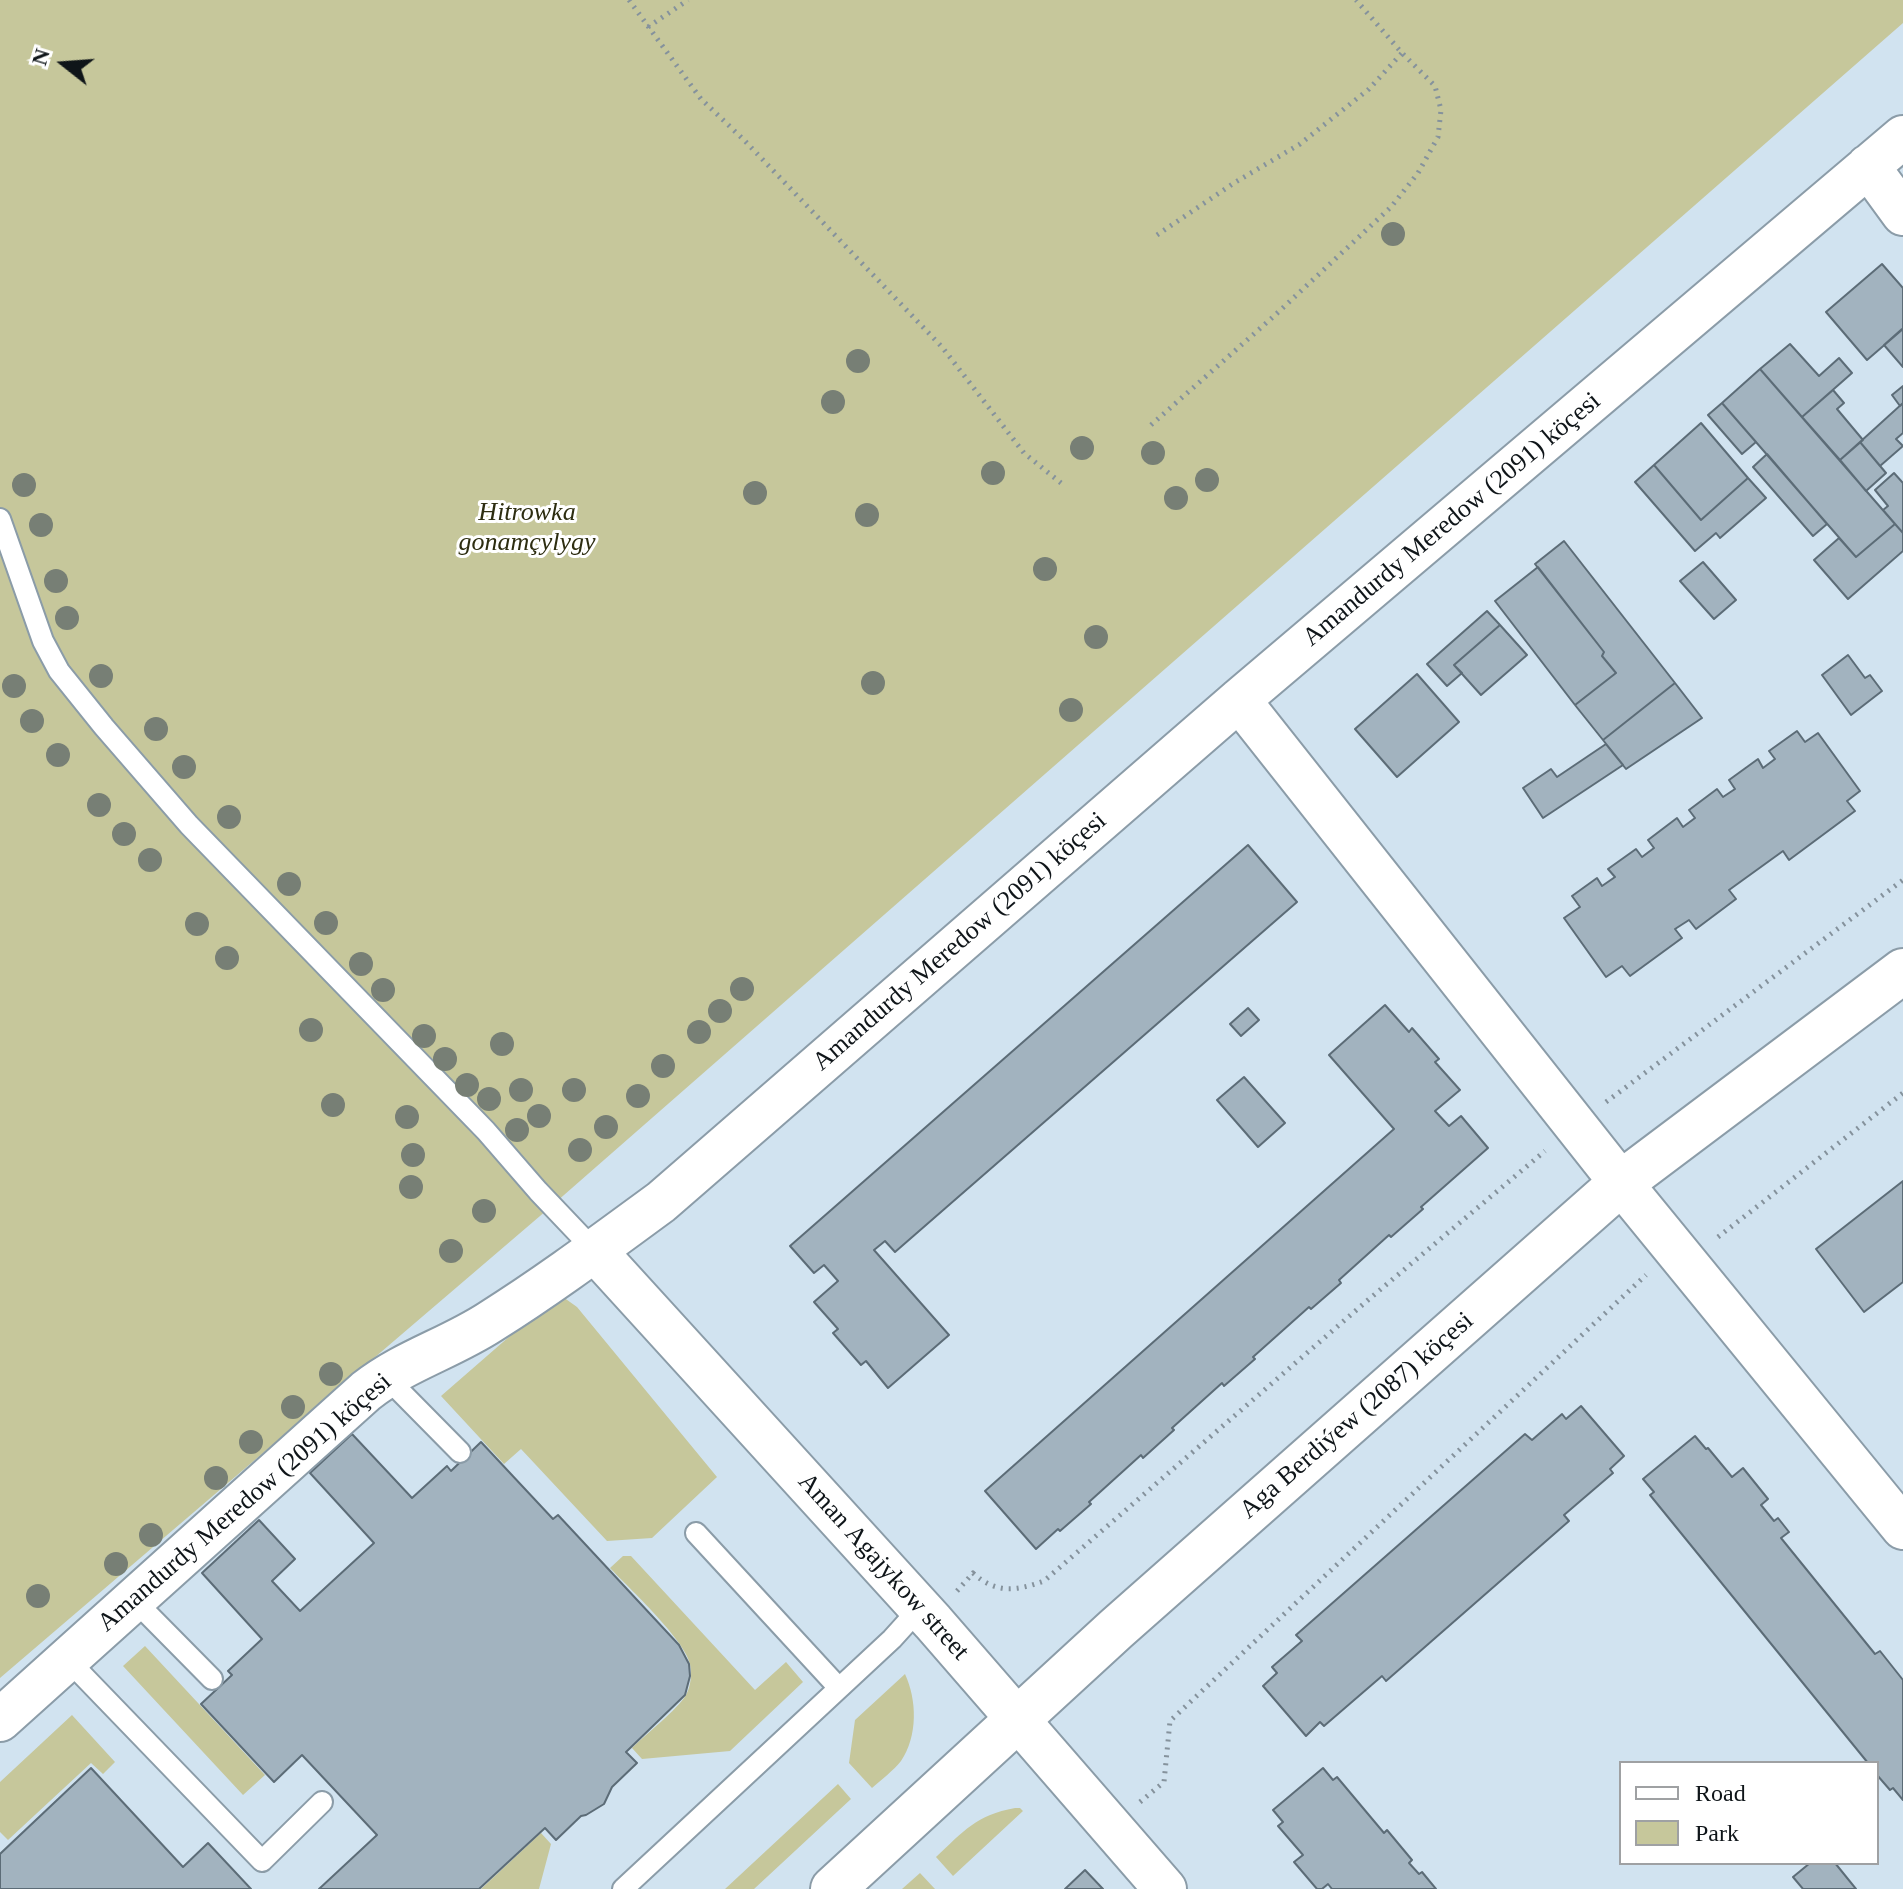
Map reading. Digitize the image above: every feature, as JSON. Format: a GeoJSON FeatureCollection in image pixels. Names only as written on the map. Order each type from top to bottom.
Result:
{"type":"FeatureCollection","features":[{"type":"Feature","properties":{"kind":"street","name":"Amandurdy Meredow (2091) köçesi"},"geometry":{"type":"LineString","coordinates":[[0,1720],[385,1376],[487,1324],[661,1202],[1239,700],[1903,137]]}},
{"type":"Feature","properties":{"kind":"street"},"geometry":{"type":"LineString","coordinates":[[1868,166],[1903,214]]}},
{"type":"Feature","properties":{"kind":"street"},"geometry":{"type":"LineString","coordinates":[[1239,700],[1621,1183],[1903,1528]]}},
{"type":"Feature","properties":{"kind":"street","name":"Aga Berdiýew (2087) köçesi"},"geometry":{"type":"LineString","coordinates":[[833,1889],[1116,1629],[1621,1183],[1903,971]]}},
{"type":"Feature","properties":{"kind":"street","name":"Aman Agajykow street"},"geometry":{"type":"LineString","coordinates":[[595,1251],[938,1600],[1018,1719],[1165,1889]]}},
{"type":"Feature","properties":{"kind":"lane"},"geometry":{"type":"LineString","coordinates":[[0,519],[43,641],[59,671],[104,727],[189,825],[486,1131],[595,1251]]}},
{"type":"Feature","properties":{"kind":"lane"},"geometry":{"type":"LineString","coordinates":[[385,1376],[460,1452]]}},
{"type":"Feature","properties":{"kind":"lane"},"geometry":{"type":"LineString","coordinates":[[696,1533],[839,1688]]}},
{"type":"Feature","properties":{"kind":"lane"},"geometry":{"type":"LineString","coordinates":[[133,1599],[212,1679]]}},
{"type":"Feature","properties":{"kind":"lane"},"geometry":{"type":"LineString","coordinates":[[623,1889],[938,1600]]}},
{"type":"Feature","properties":{"kind":"lane"},"geometry":{"type":"LineString","coordinates":[[67,1659],[262,1861],[322,1802]]}},
{"type":"Feature","properties":{"kind":"path"},"geometry":{"type":"LineString","coordinates":[[629,0],[701,99],[942,347],[1024,453],[1061,483]]}},
{"type":"Feature","properties":{"kind":"path"},"geometry":{"type":"LineString","coordinates":[[648,27],[688,0]]}},
{"type":"Feature","properties":{"kind":"path"},"geometry":{"type":"LineString","coordinates":[[1151,425],[1391,207],[1418,173],[1438,137],[1441,110],[1435,86],[1356,0]]}},
{"type":"Feature","properties":{"kind":"path"},"geometry":{"type":"LineString","coordinates":[[1157,235],[1234,183],[1300,144],[1369,89],[1402,53]]}},
{"type":"Feature","properties":{"kind":"path"},"geometry":{"type":"LineString","coordinates":[[938,1600],[973,1573],[985,1584],[1002,1589],[1023,1588],[1044,1581],[1368,1300],[1576,1125],[1903,880]]}},
{"type":"Feature","properties":{"kind":"path"},"geometry":{"type":"LineString","coordinates":[[1131,1810],[1164,1782],[1170,1721],[1648,1274],[1686,1261],[1903,1093]]}},
{"type":"Feature","properties":{"kind":"green space","name":"Hitrowka gonamçylygy"},"geometry":{"type":"Polygon","coordinates":[[[0,0],[1903,0],[1903,23],[540,1216],[0,1678],[0,0]]]}},
{"type":"Feature","properties":{"kind":"green space"},"geometry":{"type":"Polygon","coordinates":[[[563,1297],[577,1307],[717,1477],[652,1538],[607,1541],[521,1449],[504,1464],[441,1396],[549,1302],[563,1297]]]}},
{"type":"Feature","properties":{"kind":"green space"},"geometry":{"type":"Polygon","coordinates":[[[623,1556],[631,1556],[755,1690],[786,1662],[803,1682],[730,1751],[642,1759],[632,1748],[682,1701],[689,1688],[691,1672],[686,1654],[678,1642],[610,1568],[623,1556]]]}},
{"type":"Feature","properties":{"kind":"green space"},"geometry":{"type":"Polygon","coordinates":[[[145,1646],[265,1775],[243,1795],[123,1666],[145,1646]]]}},
{"type":"Feature","properties":{"kind":"green space"},"geometry":{"type":"Polygon","coordinates":[[[905,1674],[912,1695],[914,1718],[910,1741],[901,1761],[872,1788],[849,1763],[855,1720],[905,1674]]]}},
{"type":"Feature","properties":{"kind":"green space"},"geometry":{"type":"Polygon","coordinates":[[[72,1715],[115,1762],[103,1774],[91,1763],[8,1840],[0,1832],[0,1782],[72,1715]]]}},
{"type":"Feature","properties":{"kind":"green space"},"geometry":{"type":"Polygon","coordinates":[[[838,1784],[851,1799],[754,1889],[725,1889],[838,1784]]]}},
{"type":"Feature","properties":{"kind":"green space"},"geometry":{"type":"Polygon","coordinates":[[[1015,1808],[1023,1811],[953,1876],[936,1857],[980,1820],[1015,1808]]]}},
{"type":"Feature","properties":{"kind":"green space"},"geometry":{"type":"Polygon","coordinates":[[[541,1833],[551,1844],[539,1889],[481,1889],[541,1833]]]}},
{"type":"Feature","properties":{"kind":"green space"},"geometry":{"type":"Polygon","coordinates":[[[920,1873],[935,1889],[902,1889],[920,1873]]]}},
{"type":"Feature","properties":{"kind":"building"},"geometry":{"type":"Polygon","coordinates":[[[1882,264],[1903,288],[1903,329],[1867,360],[1826,312],[1882,264]]]}},
{"type":"Feature","properties":{"kind":"building"},"geometry":{"type":"Polygon","coordinates":[[[1903,330],[1903,367],[1884,345],[1903,330]]]}},
{"type":"Feature","properties":{"kind":"building"},"geometry":{"type":"Polygon","coordinates":[[[1790,344],[1819,376],[1839,358],[1852,373],[1802,417],[1760,369],[1790,344]]]}},
{"type":"Feature","properties":{"kind":"building"},"geometry":{"type":"Polygon","coordinates":[[[1760,369],[1895,524],[1856,557],[1722,403],[1760,369]]]}},
{"type":"Feature","properties":{"kind":"building"},"geometry":{"type":"Polygon","coordinates":[[[1903,386],[1903,403],[1900,406],[1892,395],[1903,386]]]}},
{"type":"Feature","properties":{"kind":"building"},"geometry":{"type":"Polygon","coordinates":[[[1833,390],[1844,403],[1837,409],[1863,440],[1840,460],[1802,417],[1833,390]]]}},
{"type":"Feature","properties":{"kind":"building"},"geometry":{"type":"Polygon","coordinates":[[[1722,403],[1756,442],[1742,454],[1708,415],[1722,403]]]}},
{"type":"Feature","properties":{"kind":"building"},"geometry":{"type":"Polygon","coordinates":[[[1903,403],[1903,433],[1896,439],[1903,446],[1880,466],[1860,442],[1903,403]]]}},
{"type":"Feature","properties":{"kind":"building"},"geometry":{"type":"Polygon","coordinates":[[[1701,423],[1748,478],[1701,520],[1654,465],[1701,423]]]}},
{"type":"Feature","properties":{"kind":"building"},"geometry":{"type":"Polygon","coordinates":[[[1860,442],[1886,473],[1866,491],[1840,460],[1860,442]]]}},
{"type":"Feature","properties":{"kind":"building"},"geometry":{"type":"Polygon","coordinates":[[[1767,454],[1827,524],[1813,536],[1753,467],[1767,454]]]}},
{"type":"Feature","properties":{"kind":"building"},"geometry":{"type":"Polygon","coordinates":[[[1654,465],[1701,520],[1748,478],[1766,498],[1720,538],[1716,533],[1695,551],[1635,482],[1654,465]]]}},
{"type":"Feature","properties":{"kind":"building"},"geometry":{"type":"Polygon","coordinates":[[[1894,473],[1903,483],[1903,533],[1883,510],[1888,506],[1875,490],[1894,473]]]}},
{"type":"Feature","properties":{"kind":"building"},"geometry":{"type":"Polygon","coordinates":[[[1895,524],[1903,533],[1903,551],[1848,599],[1814,560],[1839,538],[1856,557],[1895,524]]]}},
{"type":"Feature","properties":{"kind":"building"},"geometry":{"type":"Polygon","coordinates":[[[1564,541],[1675,683],[1603,740],[1575,705],[1616,673],[1602,656],[1604,652],[1535,564],[1564,541]]]}},
{"type":"Feature","properties":{"kind":"building"},"geometry":{"type":"Polygon","coordinates":[[[1703,562],[1736,600],[1714,619],[1680,581],[1703,562]]]}},
{"type":"Feature","properties":{"kind":"building"},"geometry":{"type":"Polygon","coordinates":[[[1538,567],[1604,652],[1602,656],[1616,673],[1575,705],[1495,601],[1538,567]]]}},
{"type":"Feature","properties":{"kind":"building"},"geometry":{"type":"Polygon","coordinates":[[[1487,611],[1500,625],[1454,665],[1462,673],[1447,686],[1427,664],[1487,611]]]}},
{"type":"Feature","properties":{"kind":"building"},"geometry":{"type":"Polygon","coordinates":[[[1500,625],[1527,655],[1481,695],[1454,665],[1500,625]]]}},
{"type":"Feature","properties":{"kind":"building"},"geometry":{"type":"Polygon","coordinates":[[[1848,655],[1865,678],[1870,675],[1882,691],[1851,715],[1822,675],[1848,655]]]}},
{"type":"Feature","properties":{"kind":"building"},"geometry":{"type":"Polygon","coordinates":[[[1417,674],[1459,722],[1397,777],[1355,729],[1417,674]]]}},
{"type":"Feature","properties":{"kind":"building"},"geometry":{"type":"Polygon","coordinates":[[[1675,683],[1702,718],[1626,769],[1603,740],[1675,683]]]}},
{"type":"Feature","properties":{"kind":"building"},"geometry":{"type":"Polygon","coordinates":[[[1797,731],[1805,742],[1818,733],[1860,791],[1847,801],[1855,811],[1789,860],[1783,851],[1729,890],[1736,899],[1696,929],[1689,920],[1675,929],[1682,938],[1630,976],[1622,966],[1606,977],[1564,918],[1580,907],[1572,896],[1597,878],[1602,886],[1615,877],[1608,869],[1636,849],[1642,857],[1654,848],[1648,840],[1677,818],[1683,827],[1695,818],[1689,810],[1717,789],[1723,797],[1735,789],[1729,780],[1758,759],[1763,768],[1775,759],[1769,751],[1797,731]]]}},
{"type":"Feature","properties":{"kind":"building"},"geometry":{"type":"Polygon","coordinates":[[[1606,744],[1623,765],[1543,818],[1523,788],[1551,769],[1557,777],[1606,744]]]}},
{"type":"Feature","properties":{"kind":"building"},"geometry":{"type":"Polygon","coordinates":[[[1248,845],[1297,902],[895,1252],[885,1241],[874,1250],[949,1335],[888,1388],[866,1361],[861,1365],[833,1333],[838,1329],[814,1302],[838,1281],[824,1265],[814,1273],[790,1246],[1248,845]]]}},
{"type":"Feature","properties":{"kind":"building"},"geometry":{"type":"Polygon","coordinates":[[[1385,1005],[1409,1032],[1412,1028],[1439,1059],[1435,1062],[1460,1090],[1435,1111],[1449,1126],[1461,1116],[1488,1148],[1421,1207],[1423,1209],[1339,1280],[1341,1283],[1311,1309],[1309,1307],[1253,1357],[1255,1359],[1224,1386],[1222,1383],[1143,1458],[1141,1455],[1089,1502],[1091,1504],[1036,1549],[985,1491],[1394,1129],[1329,1055],[1385,1005]]]}},
{"type":"Feature","properties":{"kind":"building"},"geometry":{"type":"Polygon","coordinates":[[[1248,1008],[1259,1020],[1241,1036],[1230,1024],[1248,1008]]]}},
{"type":"Feature","properties":{"kind":"building"},"geometry":{"type":"Polygon","coordinates":[[[1244,1077],[1285,1123],[1258,1147],[1217,1100],[1244,1077]]]}},
{"type":"Feature","properties":{"kind":"building"},"geometry":{"type":"Polygon","coordinates":[[[1903,1181],[1903,1282],[1864,1312],[1816,1249],[1903,1181]]]}},
{"type":"Feature","properties":{"kind":"building"},"geometry":{"type":"Polygon","coordinates":[[[1581,1406],[1624,1456],[1610,1469],[1613,1473],[1564,1515],[1569,1521],[1386,1681],[1382,1676],[1324,1726],[1320,1722],[1306,1736],[1263,1686],[1277,1673],[1272,1667],[1302,1641],[1296,1635],[1525,1434],[1532,1440],[1562,1414],[1566,1419],[1581,1406]]]}},
{"type":"Feature","properties":{"kind":"building"},"geometry":{"type":"Polygon","coordinates":[[[352,1434],[412,1498],[447,1466],[451,1471],[481,1442],[553,1519],[558,1515],[679,1645],[689,1664],[690,1676],[685,1695],[626,1752],[637,1763],[612,1787],[604,1804],[581,1816],[556,1840],[545,1828],[479,1889],[319,1889],[377,1835],[302,1755],[274,1782],[201,1704],[232,1675],[228,1671],[262,1639],[202,1573],[259,1520],[295,1559],[272,1581],[300,1611],[374,1543],[310,1473],[352,1434]]]}},
{"type":"Feature","properties":{"kind":"building"},"geometry":{"type":"Polygon","coordinates":[[[1695,1436],[1732,1477],[1743,1468],[1768,1499],[1761,1505],[1774,1521],[1778,1518],[1789,1532],[1781,1538],[1875,1654],[1880,1651],[1903,1680],[1903,1800],[1879,1777],[1879,1761],[1866,1761],[1650,1495],[1654,1492],[1643,1479],[1695,1436]]]}},
{"type":"Feature","properties":{"kind":"building"},"geometry":{"type":"Polygon","coordinates":[[[91,1768],[183,1867],[208,1843],[251,1889],[0,1889],[0,1854],[91,1768]]]}},
{"type":"Feature","properties":{"kind":"building"},"geometry":{"type":"Polygon","coordinates":[[[1323,1768],[1333,1780],[1337,1777],[1384,1833],[1387,1830],[1412,1860],[1409,1863],[1419,1874],[1422,1872],[1436,1889],[1332,1889],[1328,1884],[1317,1889],[1294,1862],[1303,1855],[1278,1826],[1283,1822],[1273,1810],[1323,1768]]]}},
{"type":"Feature","properties":{"kind":"building"},"geometry":{"type":"Polygon","coordinates":[[[1808,1865],[1837,1865],[1856,1889],[1803,1889],[1793,1877],[1808,1865]]]}},
{"type":"Feature","properties":{"kind":"building"},"geometry":{"type":"Polygon","coordinates":[[[1085,1870],[1103,1889],[1065,1889],[1085,1870]]]}}]}
